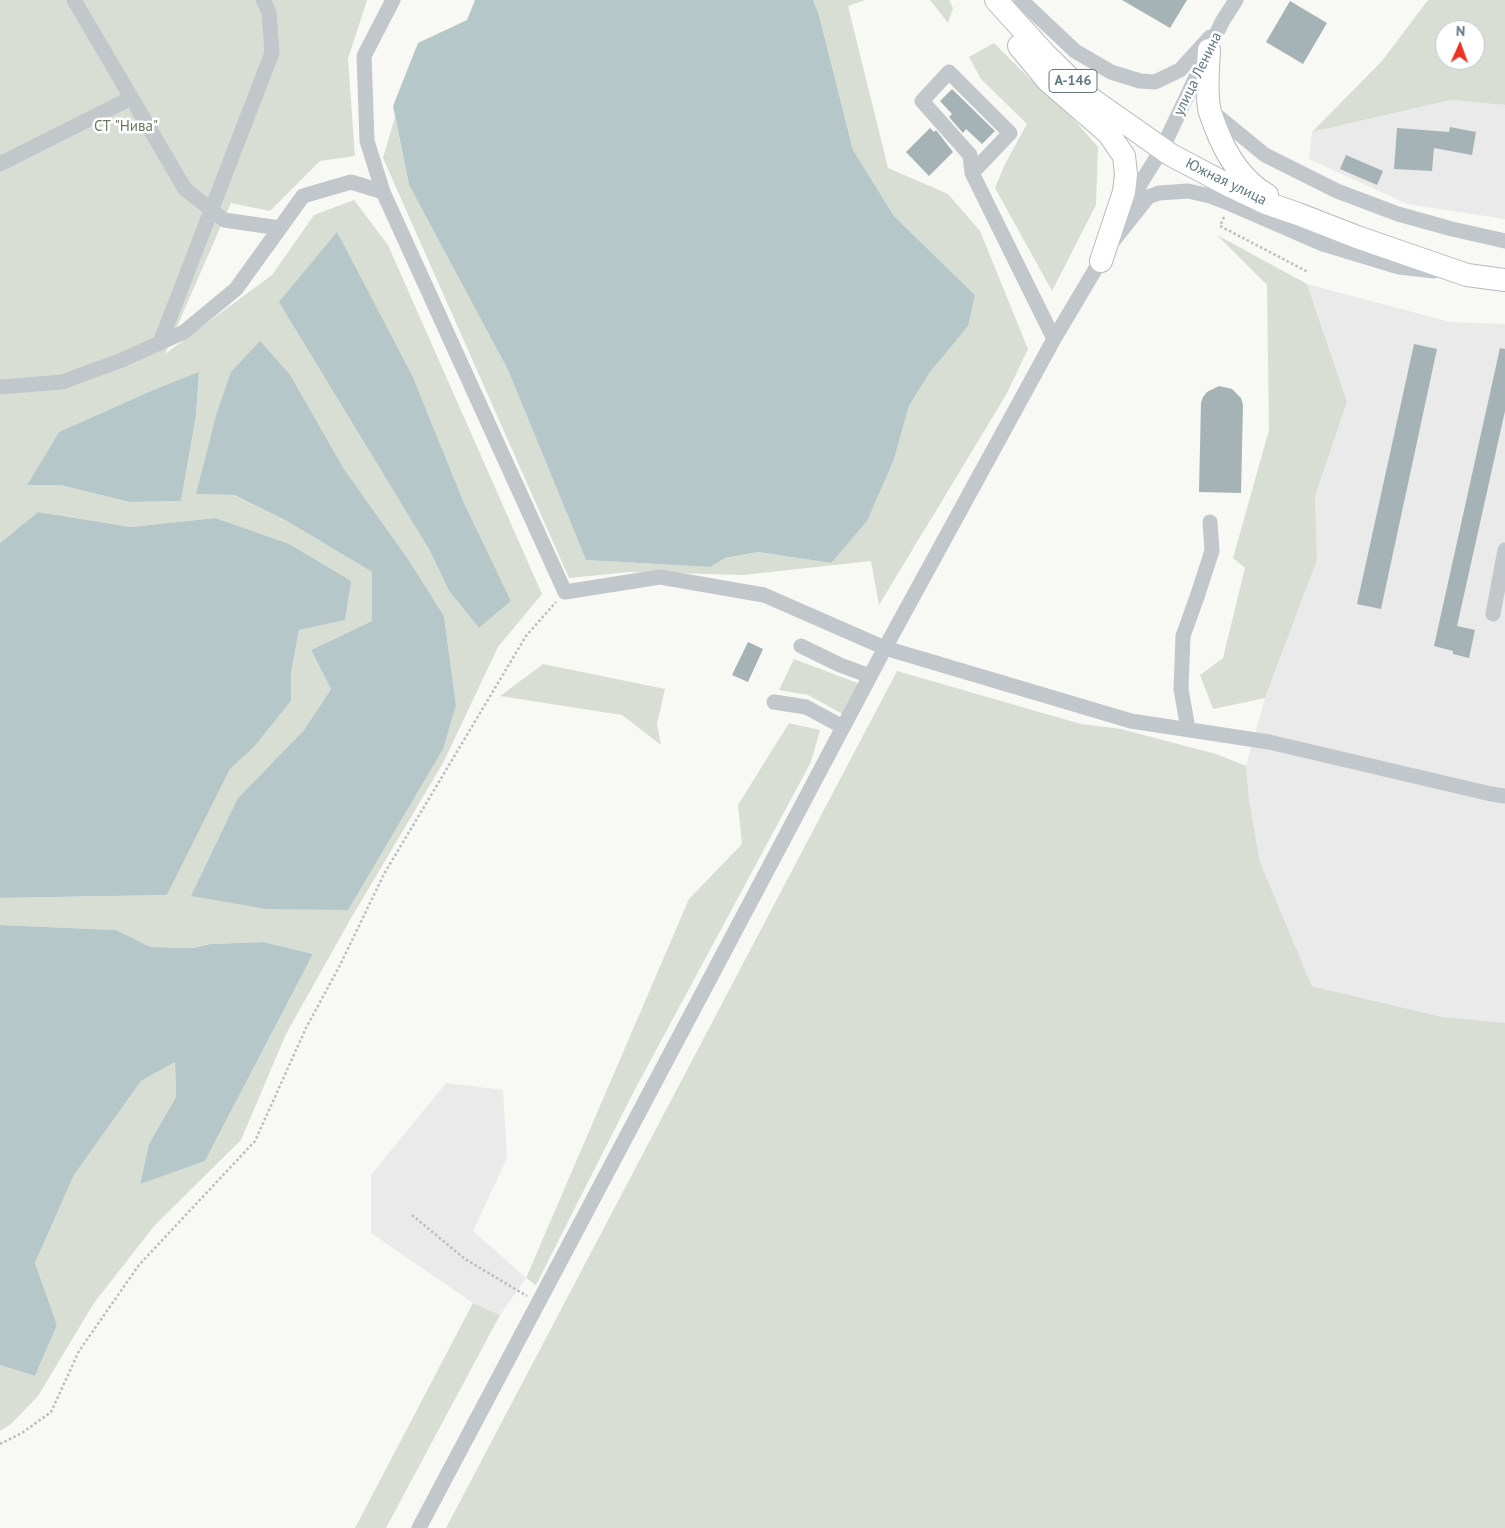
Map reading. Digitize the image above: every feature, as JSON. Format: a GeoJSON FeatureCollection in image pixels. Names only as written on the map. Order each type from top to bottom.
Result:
{"type":"FeatureCollection","features":[{"type":"Feature","properties":{"kind":"highway"},"geometry":{"type":"LineString","coordinates":[[982,0],[1048,81],[1108,133],[1124,156],[1126,174],[1124,192],[1106,253]]}},
{"type":"Feature","properties":{"kind":"highway","name":"Южная улица"},"geometry":{"type":"LineString","coordinates":[[996,0],[1044,53],[1090,98],[1162,149],[1228,186],[1266,203],[1357,237],[1467,275],[1505,280]]}},
{"type":"Feature","properties":{"kind":"highway"},"geometry":{"type":"LineString","coordinates":[[1209,50],[1207,83],[1209,109],[1223,145],[1240,171],[1259,190],[1298,214]]}},
{"type":"Feature","properties":{"kind":"street"},"geometry":{"type":"LineString","coordinates":[[74,0],[185,189],[224,220],[280,228]]}},
{"type":"Feature","properties":{"kind":"street"},"geometry":{"type":"LineString","coordinates":[[160,343],[272,54],[269,12],[263,0]]}},
{"type":"Feature","properties":{"kind":"street"},"geometry":{"type":"LineString","coordinates":[[393,0],[364,56],[366,141],[383,192],[565,592],[660,577],[764,595],[885,648],[1131,721],[1269,742],[1505,796]]}},
{"type":"Feature","properties":{"kind":"street"},"geometry":{"type":"LineString","coordinates":[[1021,0],[1076,51],[1111,72],[1140,81],[1156,82],[1180,70],[1222,22]]}},
{"type":"Feature","properties":{"kind":"street","name":"улица Ленина"},"geometry":{"type":"LineString","coordinates":[[1106,253],[1142,181],[1162,149],[1222,22],[1236,0]]}},
{"type":"Feature","properties":{"kind":"street"},"geometry":{"type":"LineString","coordinates":[[972,173],[1010,133],[950,72],[922,101],[970,155],[972,173],[1054,339]]}},
{"type":"Feature","properties":{"kind":"street"},"geometry":{"type":"LineString","coordinates":[[0,164],[131,98]]}},
{"type":"Feature","properties":{"kind":"street"},"geometry":{"type":"LineString","coordinates":[[1209,109],[1265,155],[1337,191],[1398,214],[1505,241]]}},
{"type":"Feature","properties":{"kind":"street"},"geometry":{"type":"LineString","coordinates":[[0,387],[62,382],[122,360],[184,332],[236,289],[303,196],[351,182],[383,192]]}},
{"type":"Feature","properties":{"kind":"street"},"geometry":{"type":"LineString","coordinates":[[419,1528],[843,726],[1054,339],[1106,253],[1148,197],[1159,193],[1188,190],[1231,204],[1324,244],[1399,267],[1467,275]]}},
{"type":"Feature","properties":{"kind":"street"},"geometry":{"type":"LineString","coordinates":[[1188,730],[1181,689],[1183,636],[1198,597],[1212,551],[1210,522]]}},
{"type":"Feature","properties":{"kind":"street"},"geometry":{"type":"LineString","coordinates":[[1493,614],[1505,550]]}},
{"type":"Feature","properties":{"kind":"street"},"geometry":{"type":"LineString","coordinates":[[801,646],[840,665],[870,676]]}},
{"type":"Feature","properties":{"kind":"street"},"geometry":{"type":"LineString","coordinates":[[774,702],[806,707],[843,726]]}},
{"type":"Feature","properties":{"kind":"path"},"geometry":{"type":"LineString","coordinates":[[0,1444],[22,1433],[51,1412],[79,1351],[139,1265],[255,1141],[306,1028],[384,874],[526,636],[565,592]]}},
{"type":"Feature","properties":{"kind":"path"},"geometry":{"type":"LineString","coordinates":[[412,1215],[465,1259],[539,1303]]}},
{"type":"Feature","properties":{"kind":"shaded area"},"geometry":{"type":"Polygon","coordinates":[[[475,0],[813,0],[819,15],[853,150],[894,216],[975,295],[968,326],[930,372],[909,406],[894,459],[867,521],[831,563],[758,552],[725,558],[710,567],[586,560],[508,370],[409,185],[393,106],[418,43],[467,20],[475,0]]]}},
{"type":"Feature","properties":{"kind":"shaded area"},"geometry":{"type":"Polygon","coordinates":[[[1451,100],[1505,105],[1505,219],[1407,204],[1309,159],[1312,132],[1451,100]]]}},
{"type":"Feature","properties":{"kind":"shaded area"},"geometry":{"type":"Polygon","coordinates":[[[337,232],[413,377],[464,503],[511,601],[479,628],[449,591],[429,549],[279,302],[337,232]]]}},
{"type":"Feature","properties":{"kind":"shaded area"},"geometry":{"type":"Polygon","coordinates":[[[1307,284],[1450,322],[1505,324],[1505,1024],[1442,1017],[1312,986],[1260,862],[1249,799],[1246,766],[1265,698],[1317,560],[1315,497],[1347,402],[1307,284]]]}},
{"type":"Feature","properties":{"kind":"shaded area"},"geometry":{"type":"Polygon","coordinates":[[[260,341],[290,375],[342,466],[410,562],[444,616],[456,705],[443,749],[348,910],[267,909],[191,896],[238,798],[304,730],[331,689],[311,650],[372,621],[372,572],[287,521],[234,495],[196,494],[217,412],[231,372],[260,341]]]}},
{"type":"Feature","properties":{"kind":"shaded area"},"geometry":{"type":"Polygon","coordinates":[[[199,372],[196,416],[181,501],[130,502],[60,485],[27,485],[59,432],[153,390],[199,372]]]}},
{"type":"Feature","properties":{"kind":"shaded area"},"geometry":{"type":"Polygon","coordinates":[[[38,512],[131,527],[215,518],[289,544],[351,581],[345,620],[299,630],[291,673],[291,701],[254,747],[230,769],[167,895],[0,898],[0,543],[38,512]]]}},
{"type":"Feature","properties":{"kind":"shaded area"},"geometry":{"type":"Polygon","coordinates":[[[0,925],[116,930],[150,947],[194,948],[210,944],[264,942],[313,954],[205,1161],[140,1184],[149,1144],[176,1097],[175,1062],[141,1081],[74,1175],[35,1263],[57,1325],[35,1376],[0,1365],[0,925]]]}},
{"type":"Feature","properties":{"kind":"shaded area"},"geometry":{"type":"Polygon","coordinates":[[[446,1083],[503,1090],[507,1158],[473,1231],[526,1278],[500,1315],[473,1303],[371,1233],[371,1175],[446,1083]]]}},
{"type":"Feature","properties":{"kind":"green space","name":"СТ \"Нива\""},"geometry":{"type":"Polygon","coordinates":[[[0,0],[367,0],[348,59],[355,156],[320,161],[270,211],[231,203],[165,354],[272,275],[314,215],[354,200],[388,245],[542,594],[498,647],[443,763],[350,920],[286,1034],[241,1140],[155,1225],[94,1303],[38,1396],[11,1424],[0,1431],[0,1365],[35,1376],[57,1325],[35,1263],[74,1175],[141,1081],[175,1062],[176,1097],[149,1144],[140,1183],[205,1161],[313,954],[264,942],[210,944],[194,948],[149,947],[116,930],[0,925],[0,898],[167,895],[230,769],[254,747],[291,701],[291,673],[299,630],[344,620],[215,518],[131,527],[38,512],[0,543],[0,0]],[[336,232],[429,549],[449,591],[479,628],[511,601],[464,503],[413,377],[336,232]],[[199,373],[153,390],[59,432],[27,485],[60,485],[130,502],[181,501],[196,416],[199,373]],[[342,466],[196,494],[233,495],[287,521],[372,572],[372,621],[311,650],[331,689],[304,730],[238,798],[456,705],[444,616],[410,562],[342,466]]]}},
{"type":"Feature","properties":{"kind":"green space"},"geometry":{"type":"Polygon","coordinates":[[[813,0],[865,0],[848,6],[888,168],[948,194],[980,231],[1028,349],[1006,395],[879,605],[871,561],[743,575],[629,572],[569,578],[383,158],[395,117],[409,185],[508,370],[586,560],[710,567],[725,558],[758,552],[831,563],[894,459],[909,406],[975,295],[894,216],[853,150],[819,15],[813,0]]]}},
{"type":"Feature","properties":{"kind":"green space"},"geometry":{"type":"Polygon","coordinates":[[[930,0],[949,0],[953,8],[948,23],[930,0]]]}},
{"type":"Feature","properties":{"kind":"green space"},"geometry":{"type":"Polygon","coordinates":[[[1428,0],[1505,0],[1505,105],[1451,100],[1312,132],[1382,61],[1428,0]]]}},
{"type":"Feature","properties":{"kind":"green space"},"geometry":{"type":"Polygon","coordinates":[[[994,43],[1040,89],[1062,106],[1098,147],[1096,205],[1052,291],[995,188],[1005,164],[1027,124],[981,79],[969,57],[994,43]]]}},
{"type":"Feature","properties":{"kind":"green space"},"geometry":{"type":"Polygon","coordinates":[[[1217,235],[1307,284],[1347,402],[1315,497],[1317,560],[1265,698],[1213,709],[1200,675],[1223,658],[1245,568],[1233,558],[1269,430],[1267,285],[1217,235]]]}},
{"type":"Feature","properties":{"kind":"green space"},"geometry":{"type":"Polygon","coordinates":[[[794,659],[865,686],[848,717],[808,695],[779,690],[794,659]]]}},
{"type":"Feature","properties":{"kind":"green space"},"geometry":{"type":"Polygon","coordinates":[[[543,664],[665,689],[657,724],[661,745],[622,715],[500,696],[543,664]]]}},
{"type":"Feature","properties":{"kind":"green space"},"geometry":{"type":"Polygon","coordinates":[[[897,671],[1081,724],[1121,729],[1216,754],[1246,766],[1249,799],[1260,862],[1312,986],[1442,1017],[1505,1023],[1505,1528],[446,1528],[897,671]]]}},
{"type":"Feature","properties":{"kind":"green space"},"geometry":{"type":"Polygon","coordinates":[[[789,723],[820,730],[811,762],[633,1093],[536,1285],[526,1278],[689,899],[742,844],[738,805],[789,723]]]}},
{"type":"Feature","properties":{"kind":"green space"},"geometry":{"type":"Polygon","coordinates":[[[473,1303],[500,1315],[386,1528],[355,1528],[473,1303]]]}},
{"type":"Feature","properties":{"kind":"building"},"geometry":{"type":"Polygon","coordinates":[[[1122,0],[1187,0],[1170,28],[1122,0]]]}},
{"type":"Feature","properties":{"kind":"building"},"geometry":{"type":"Polygon","coordinates":[[[1290,1],[1327,23],[1303,64],[1266,42],[1290,1]]]}},
{"type":"Feature","properties":{"kind":"building"},"geometry":{"type":"Polygon","coordinates":[[[952,89],[995,131],[982,144],[966,129],[963,133],[949,117],[952,114],[940,101],[952,89]]]}},
{"type":"Feature","properties":{"kind":"building"},"geometry":{"type":"Polygon","coordinates":[[[1450,127],[1476,132],[1472,155],[1434,148],[1432,171],[1394,169],[1397,128],[1449,132],[1450,127]]]}},
{"type":"Feature","properties":{"kind":"building"},"geometry":{"type":"Polygon","coordinates":[[[930,128],[934,132],[936,130],[953,152],[929,176],[906,152],[930,128]]]}},
{"type":"Feature","properties":{"kind":"building"},"geometry":{"type":"Polygon","coordinates":[[[1346,155],[1383,171],[1377,185],[1340,169],[1346,155]]]}},
{"type":"Feature","properties":{"kind":"building"},"geometry":{"type":"Polygon","coordinates":[[[1414,344],[1437,349],[1381,609],[1357,604],[1414,344]]]}},
{"type":"Feature","properties":{"kind":"building"},"geometry":{"type":"Polygon","coordinates":[[[1500,348],[1505,349],[1505,411],[1457,626],[1475,630],[1469,658],[1434,646],[1500,348]]]}},
{"type":"Feature","properties":{"kind":"building"},"geometry":{"type":"Polygon","coordinates":[[[1219,386],[1232,389],[1241,398],[1243,405],[1241,493],[1199,492],[1201,403],[1207,392],[1219,386]]]}},
{"type":"Feature","properties":{"kind":"building"},"geometry":{"type":"Polygon","coordinates":[[[748,642],[763,649],[748,682],[732,675],[748,642]]]}}]}
